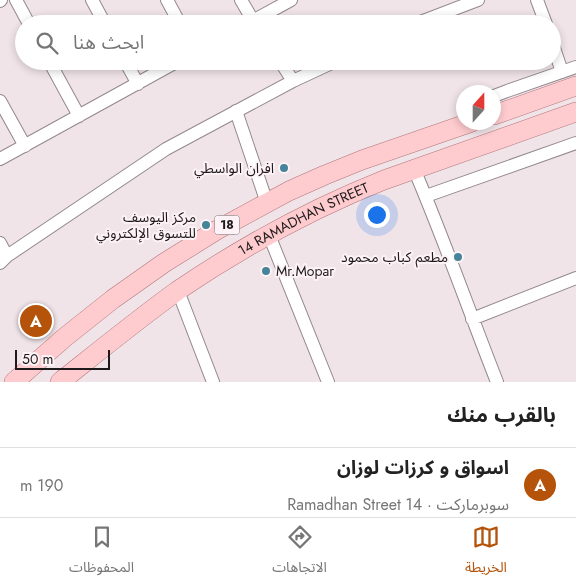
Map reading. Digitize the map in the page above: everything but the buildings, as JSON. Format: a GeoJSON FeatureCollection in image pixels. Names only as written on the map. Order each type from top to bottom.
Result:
{"type":"FeatureCollection","features":[{"type":"Feature","properties":{"kind":"main road"},"geometry":{"type":"LineString","coordinates":[[501,106],[576,86]]}},
{"type":"Feature","properties":{"kind":"main road","name":"14 RAMADHAN STREET"},"geometry":{"type":"LineString","coordinates":[[60,382],[117,335],[178,291],[223,262],[297,219],[354,192],[576,112]]}},
{"type":"Feature","properties":{"kind":"main road","name":"14 RAMADHAN STREET"},"geometry":{"type":"LineString","coordinates":[[14,382],[64,338],[113,299],[164,263],[210,235],[289,191],[325,175],[362,160],[456,128]]}},
{"type":"Feature","properties":{"kind":"street"},"geometry":{"type":"LineString","coordinates":[[16,0],[24,15]]}},
{"type":"Feature","properties":{"kind":"street"},"geometry":{"type":"LineString","coordinates":[[92,0],[100,15]]}},
{"type":"Feature","properties":{"kind":"street"},"geometry":{"type":"LineString","coordinates":[[167,0],[175,15]]}},
{"type":"Feature","properties":{"kind":"street"},"geometry":{"type":"LineString","coordinates":[[242,0],[249,15]]}},
{"type":"Feature","properties":{"kind":"street"},"geometry":{"type":"LineString","coordinates":[[266,15],[291,0]]}},
{"type":"Feature","properties":{"kind":"street"},"geometry":{"type":"LineString","coordinates":[[439,15],[478,0]]}},
{"type":"Feature","properties":{"kind":"street"},"geometry":{"type":"LineString","coordinates":[[537,0],[543,15]]}},
{"type":"Feature","properties":{"kind":"street"},"geometry":{"type":"LineString","coordinates":[[501,99],[507,90],[576,67]]}},
{"type":"Feature","properties":{"kind":"street"},"geometry":{"type":"LineString","coordinates":[[54,70],[79,116]]}},
{"type":"Feature","properties":{"kind":"street"},"geometry":{"type":"LineString","coordinates":[[130,70],[138,84]]}},
{"type":"Feature","properties":{"kind":"street"},"geometry":{"type":"LineString","coordinates":[[0,159],[162,70]]}},
{"type":"Feature","properties":{"kind":"street"},"geometry":{"type":"LineString","coordinates":[[286,70],[293,81]]}},
{"type":"Feature","properties":{"kind":"street"},"geometry":{"type":"LineString","coordinates":[[0,243],[4,260],[166,149],[317,70]]}},
{"type":"Feature","properties":{"kind":"street"},"geometry":{"type":"LineString","coordinates":[[0,101],[25,146]]}},
{"type":"Feature","properties":{"kind":"street"},"geometry":{"type":"LineString","coordinates":[[236,112],[267,203]]}},
{"type":"Feature","properties":{"kind":"street"},"geometry":{"type":"LineString","coordinates":[[434,136],[456,121]]}},
{"type":"Feature","properties":{"kind":"street"},"geometry":{"type":"LineString","coordinates":[[426,196],[576,143]]}},
{"type":"Feature","properties":{"kind":"street"},"geometry":{"type":"LineString","coordinates":[[414,169],[497,382]]}},
{"type":"Feature","properties":{"kind":"street"},"geometry":{"type":"LineString","coordinates":[[269,235],[328,382]]}},
{"type":"Feature","properties":{"kind":"street"},"geometry":{"type":"LineString","coordinates":[[472,319],[576,278]]}},
{"type":"Feature","properties":{"kind":"street"},"geometry":{"type":"LineString","coordinates":[[178,291],[213,382]]}},
{"type":"Feature","properties":{"kind":"place","name":"افران الواسطي"},"geometry":{"type":"Point","coordinates":[284,168]}},
{"type":"Feature","properties":{"kind":"place","name":"مركز اليوسف للتسوق الإلكتروني"},"geometry":{"type":"Point","coordinates":[206,225]}},
{"type":"Feature","properties":{"kind":"place","name":"مطعم كباب محمود"},"geometry":{"type":"Point","coordinates":[458,257]}},
{"type":"Feature","properties":{"kind":"place","name":"Mr.Mopar"},"geometry":{"type":"Point","coordinates":[266,271]}},
{"type":"Feature","properties":{"kind":"place","name":"اسواق و كرزات لوزان"},"geometry":{"type":"Point","coordinates":[36,321]}}]}
